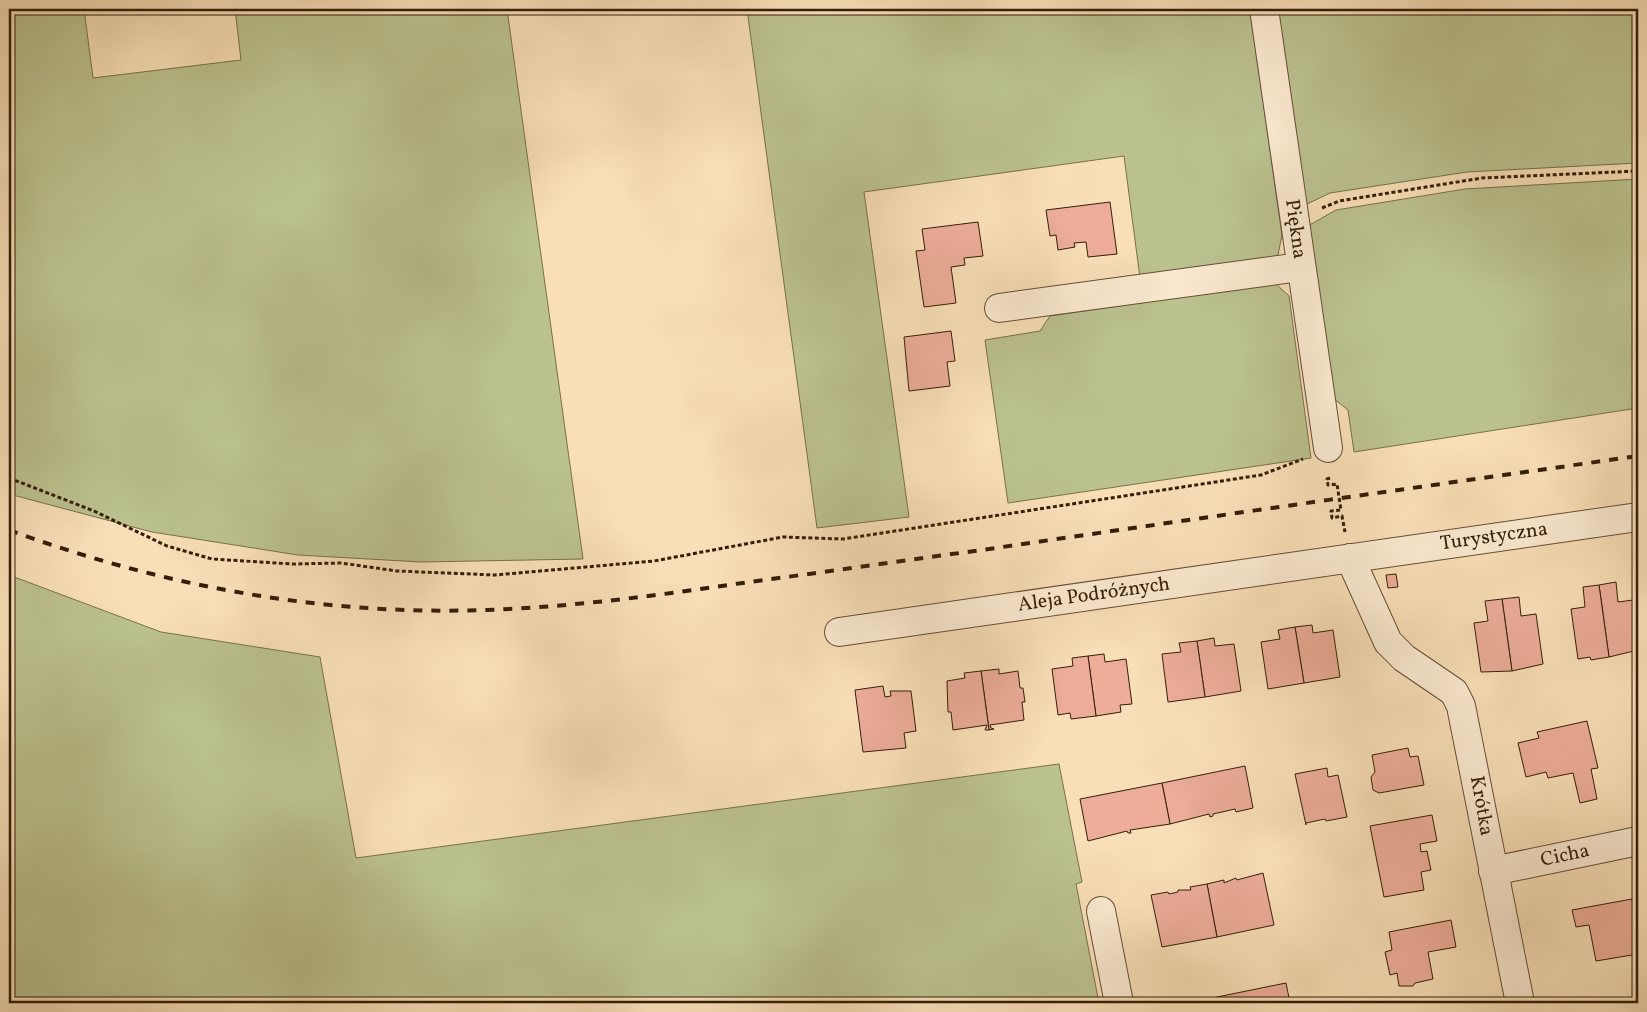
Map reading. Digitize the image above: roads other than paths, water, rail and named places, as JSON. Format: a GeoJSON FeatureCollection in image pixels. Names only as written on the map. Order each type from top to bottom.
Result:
{"type":"FeatureCollection","features":[{"type":"Feature","properties":{"kind":"street","name":"Piękna"},"geometry":{"type":"LineString","coordinates":[[1264,9],[1300,267],[1328,448]]}},
{"type":"Feature","properties":{"kind":"street"},"geometry":{"type":"LineString","coordinates":[[999,308],[1300,267]]}},
{"type":"Feature","properties":{"kind":"street","name":"Turystyczna"},"geometry":{"type":"LineString","coordinates":[[1350,558],[1638,517]]}},
{"type":"Feature","properties":{"kind":"street","name":"Aleja Podróżnych"},"geometry":{"type":"LineString","coordinates":[[839,632],[1350,558]]}},
{"type":"Feature","properties":{"kind":"street","name":"Krótka"},"geometry":{"type":"LineString","coordinates":[[1350,558],[1388,642],[1404,658],[1454,692],[1461,706],[1520,1003]]}},
{"type":"Feature","properties":{"kind":"street","name":"Cicha"},"geometry":{"type":"LineString","coordinates":[[1493,871],[1638,841]]}},
{"type":"Feature","properties":{"kind":"street"},"geometry":{"type":"LineString","coordinates":[[1101,911],[1119,1003]]}},
{"type":"Feature","properties":{"kind":"railway"},"geometry":{"type":"LineString","coordinates":[[9,530],[106,562],[204,586],[254,595],[354,607],[447,611],[488,610],[529,608],[653,595],[1638,456]]}}]}
